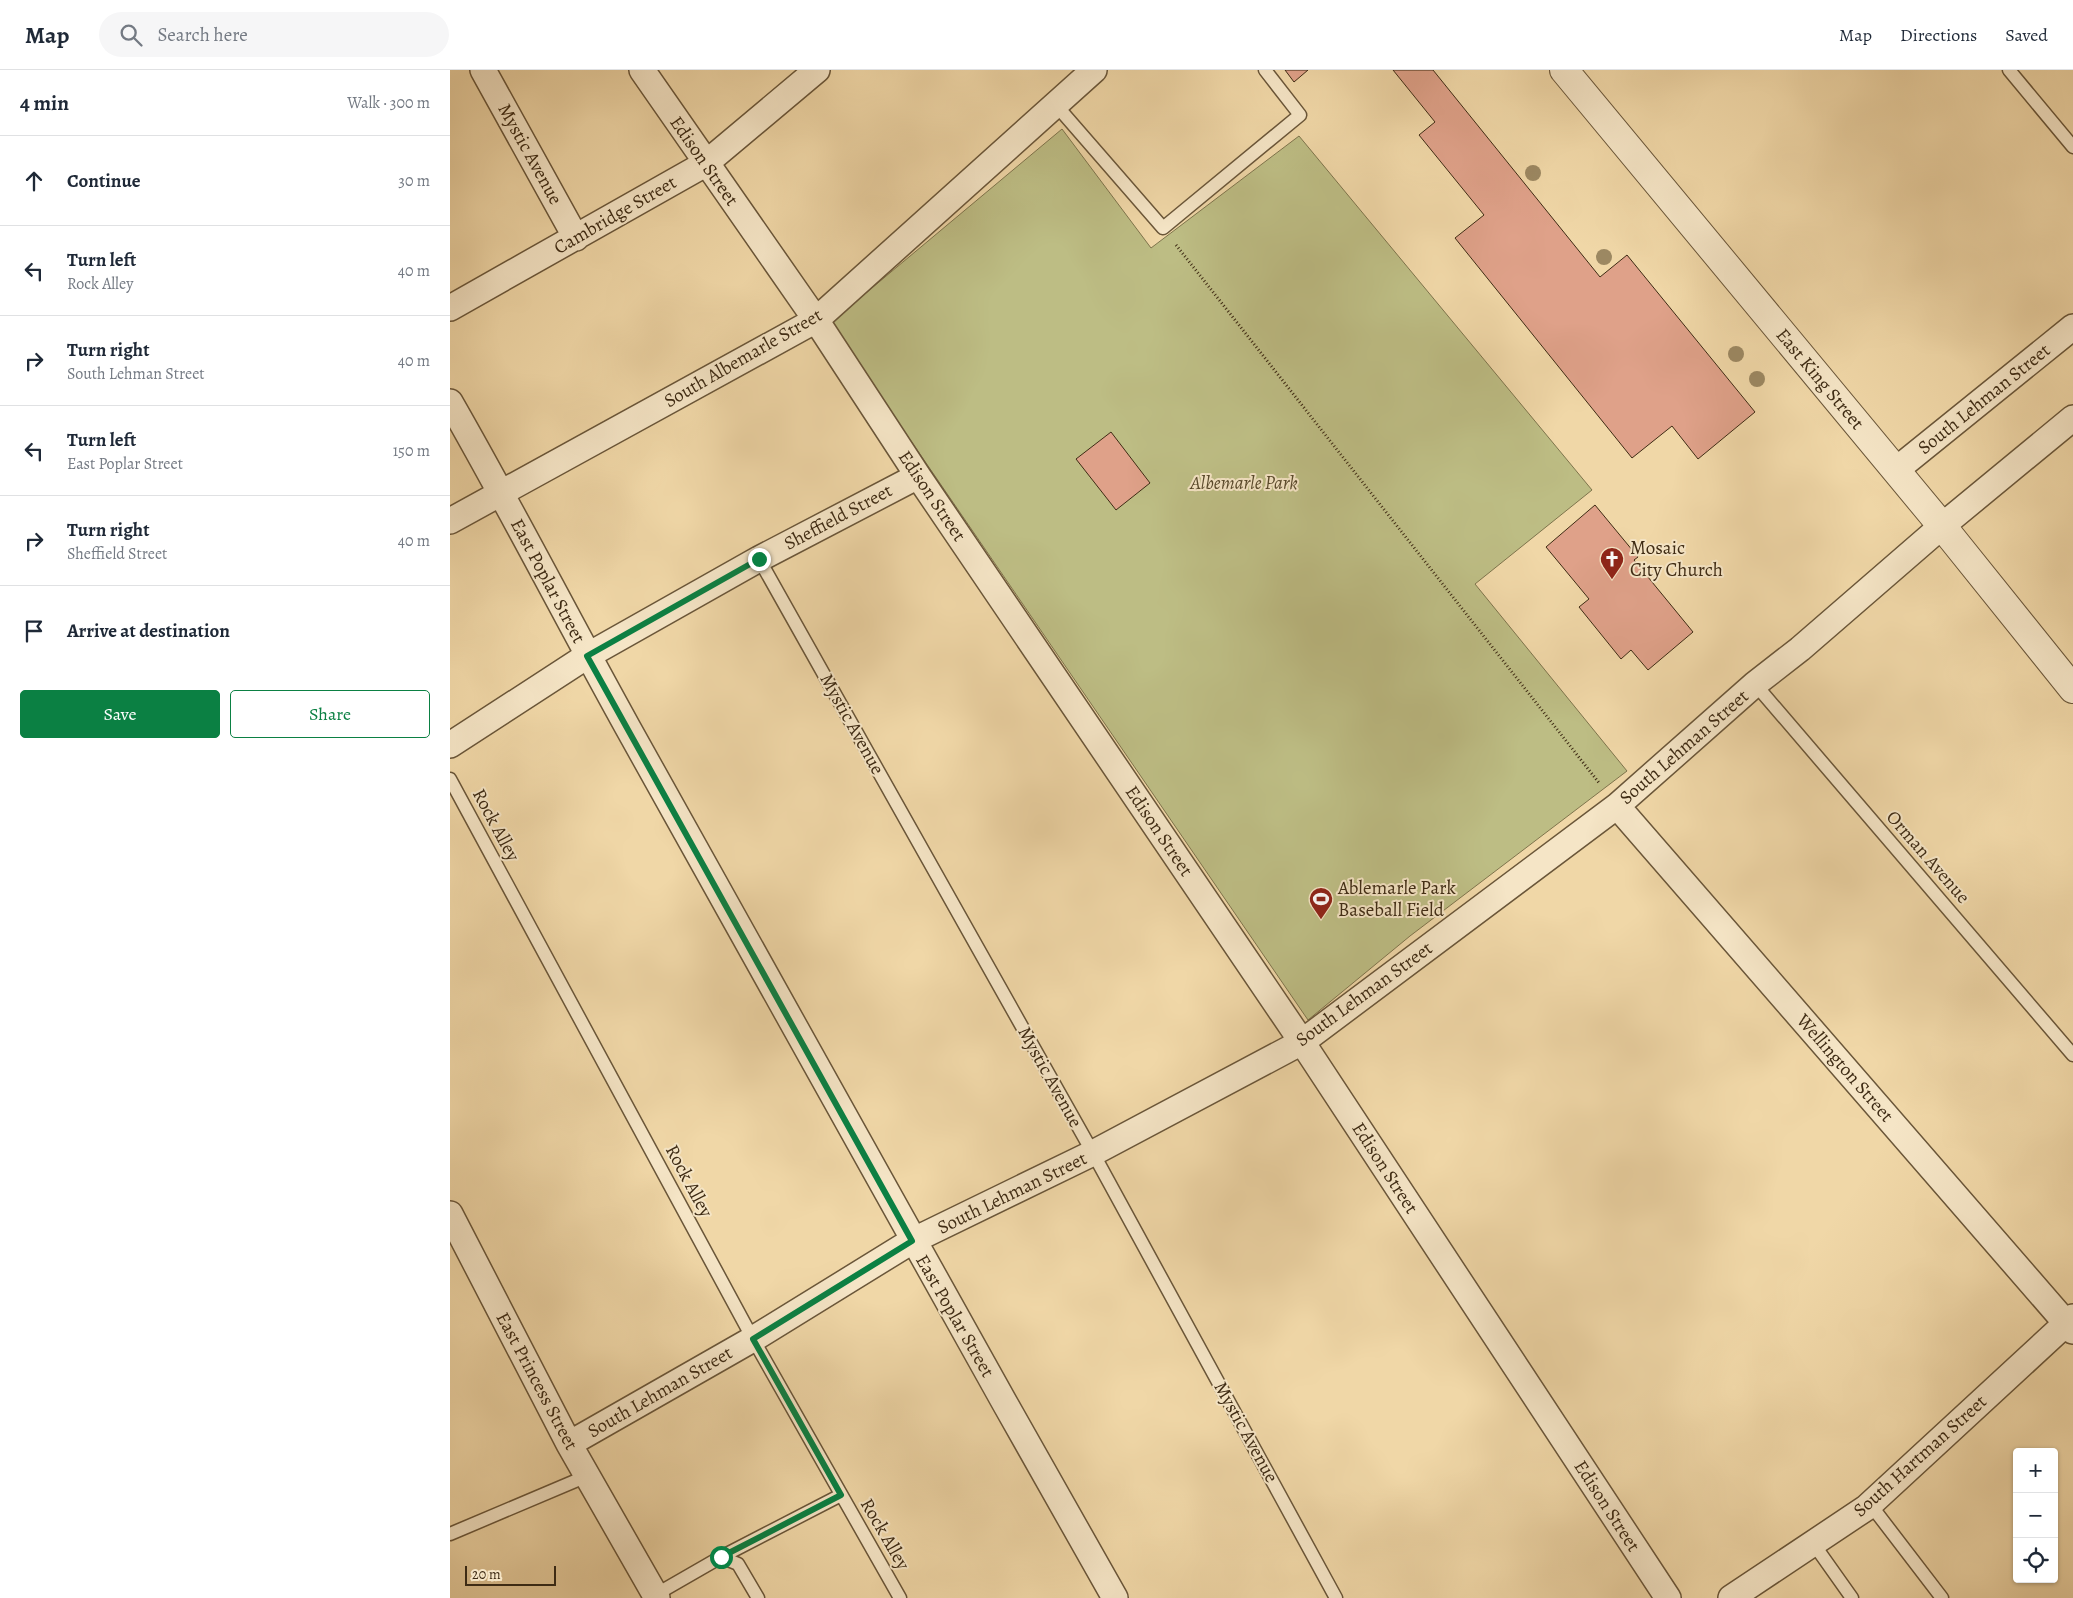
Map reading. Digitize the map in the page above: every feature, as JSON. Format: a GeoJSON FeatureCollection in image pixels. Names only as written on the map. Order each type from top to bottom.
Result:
{"type":"FeatureCollection","features":[{"type":"Feature","properties":{"kind":"street","name":"Mystic Avenue"},"geometry":{"type":"LineString","coordinates":[[483,70],[576,238]]}},
{"type":"Feature","properties":{"kind":"street","name":"Edison Street"},"geometry":{"type":"LineString","coordinates":[[642,70],[705,164],[816,320],[918,476],[1302,1042],[1668,1598]]}},
{"type":"Feature","properties":{"kind":"street","name":"Cambridge Street"},"geometry":{"type":"LineString","coordinates":[[450,308],[705,164],[817,70]]}},
{"type":"Feature","properties":{"kind":"street","name":"East King Street"},"geometry":{"type":"LineString","coordinates":[[1564,70],[1896,470],[2073,689]]}},
{"type":"Feature","properties":{"kind":"street","name":"South Albemarle Street"},"geometry":{"type":"LineString","coordinates":[[450,521],[816,320],[1056,105],[1090,71]]}},
{"type":"Feature","properties":{"kind":"street","name":"South Lehman Street"},"geometry":{"type":"LineString","coordinates":[[1896,470],[2073,327]]}},
{"type":"Feature","properties":{"kind":"street","name":"East Poplar Street"},"geometry":{"type":"LineString","coordinates":[[450,402],[502,494],[587,656],[912,1241],[1115,1598]]}},
{"type":"Feature","properties":{"kind":"street","name":"South Lehman Street"},"geometry":{"type":"LineString","coordinates":[[569,1444],[753,1339],[912,1241],[1093,1153],[1302,1042],[1617,806],[1755,684],[1800,649],[1942,526],[2073,418]]}},
{"type":"Feature","properties":{"kind":"street","name":"Sheffield Street"},"geometry":{"type":"LineString","coordinates":[[450,745],[587,656],[759,559],[918,476]]}},
{"type":"Feature","properties":{"kind":"street","name":"Wellington Street"},"geometry":{"type":"LineString","coordinates":[[1617,806],[2071,1324]]}},
{"type":"Feature","properties":{"kind":"street","name":"East Princess Street"},"geometry":{"type":"LineString","coordinates":[[450,1214],[569,1444],[656,1596]]}},
{"type":"Feature","properties":{"kind":"street","name":"South Hartman Street"},"geometry":{"type":"LineString","coordinates":[[1731,1598],[1756,1591],[1813,1543],[1870,1504],[2071,1324]]}},
{"type":"Feature","properties":{"kind":"lane"},"geometry":{"type":"LineString","coordinates":[[1056,105],[1163,228],[1300,115],[1265,70]]}},
{"type":"Feature","properties":{"kind":"lane"},"geometry":{"type":"LineString","coordinates":[[2010,70],[2073,147]]}},
{"type":"Feature","properties":{"kind":"lane","name":"Mystic Avenue"},"geometry":{"type":"LineString","coordinates":[[759,559],[1093,1153],[1336,1598]]}},
{"type":"Feature","properties":{"kind":"lane","name":"Orman Avenue"},"geometry":{"type":"LineString","coordinates":[[1755,684],[2073,1056]]}},
{"type":"Feature","properties":{"kind":"lane","name":"Rock Alley"},"geometry":{"type":"LineString","coordinates":[[450,779],[753,1339],[900,1598]]}},
{"type":"Feature","properties":{"kind":"lane"},"geometry":{"type":"LineString","coordinates":[[450,1534],[587,1476]]}},
{"type":"Feature","properties":{"kind":"lane"},"geometry":{"type":"LineString","coordinates":[[656,1596],[721,1557],[841,1495]]}},
{"type":"Feature","properties":{"kind":"lane"},"geometry":{"type":"LineString","coordinates":[[1870,1504],[1942,1598]]}},
{"type":"Feature","properties":{"kind":"lane"},"geometry":{"type":"LineString","coordinates":[[1813,1543],[1852,1598]]}},
{"type":"Feature","properties":{"kind":"lane"},"geometry":{"type":"LineString","coordinates":[[721,1557],[738,1564],[758,1598]]}},
{"type":"Feature","properties":{"kind":"path"},"geometry":{"type":"LineString","coordinates":[[1163,228],[1617,806]]}},
{"type":"Feature","properties":{"kind":"green space","name":"Albemarle Park"},"geometry":{"type":"Polygon","coordinates":[[[1062,129],[1151,248],[1299,136],[1592,490],[1475,584],[1627,771],[1410,936],[1308,1020],[830,323],[1062,129]]]}},
{"type":"Feature","properties":{"kind":"building"},"geometry":{"type":"Polygon","coordinates":[[[1285,70],[1308,70],[1294,82],[1285,70]]]}},
{"type":"Feature","properties":{"kind":"building"},"geometry":{"type":"Polygon","coordinates":[[[1393,70],[1433,70],[1600,277],[1627,255],[1755,412],[1698,459],[1672,426],[1632,458],[1455,238],[1484,215],[1419,135],[1435,122],[1393,70]]]}},
{"type":"Feature","properties":{"kind":"building"},"geometry":{"type":"Polygon","coordinates":[[[1111,432],[1150,483],[1116,510],[1076,459],[1111,432]]]}},
{"type":"Feature","properties":{"kind":"building","name":"Mosaic City Church"},"geometry":{"type":"Polygon","coordinates":[[[1595,505],[1638,557],[1634,560],[1693,632],[1648,670],[1631,650],[1621,659],[1579,607],[1589,599],[1546,547],[1595,505]]]}},
{"type":"Feature","properties":{"kind":"place","name":"Mosaic City Church"},"geometry":{"type":"Point","coordinates":[1612,580]}},
{"type":"Feature","properties":{"kind":"place","name":"Ablemarle Park Baseball Field"},"geometry":{"type":"Point","coordinates":[1321,920]}},
{"type":"Feature","properties":{"kind":"route"},"geometry":{"type":"LineString","coordinates":[[721,1557],[841,1495],[753,1339],[912,1241],[587,656],[759,559]]}}]}
